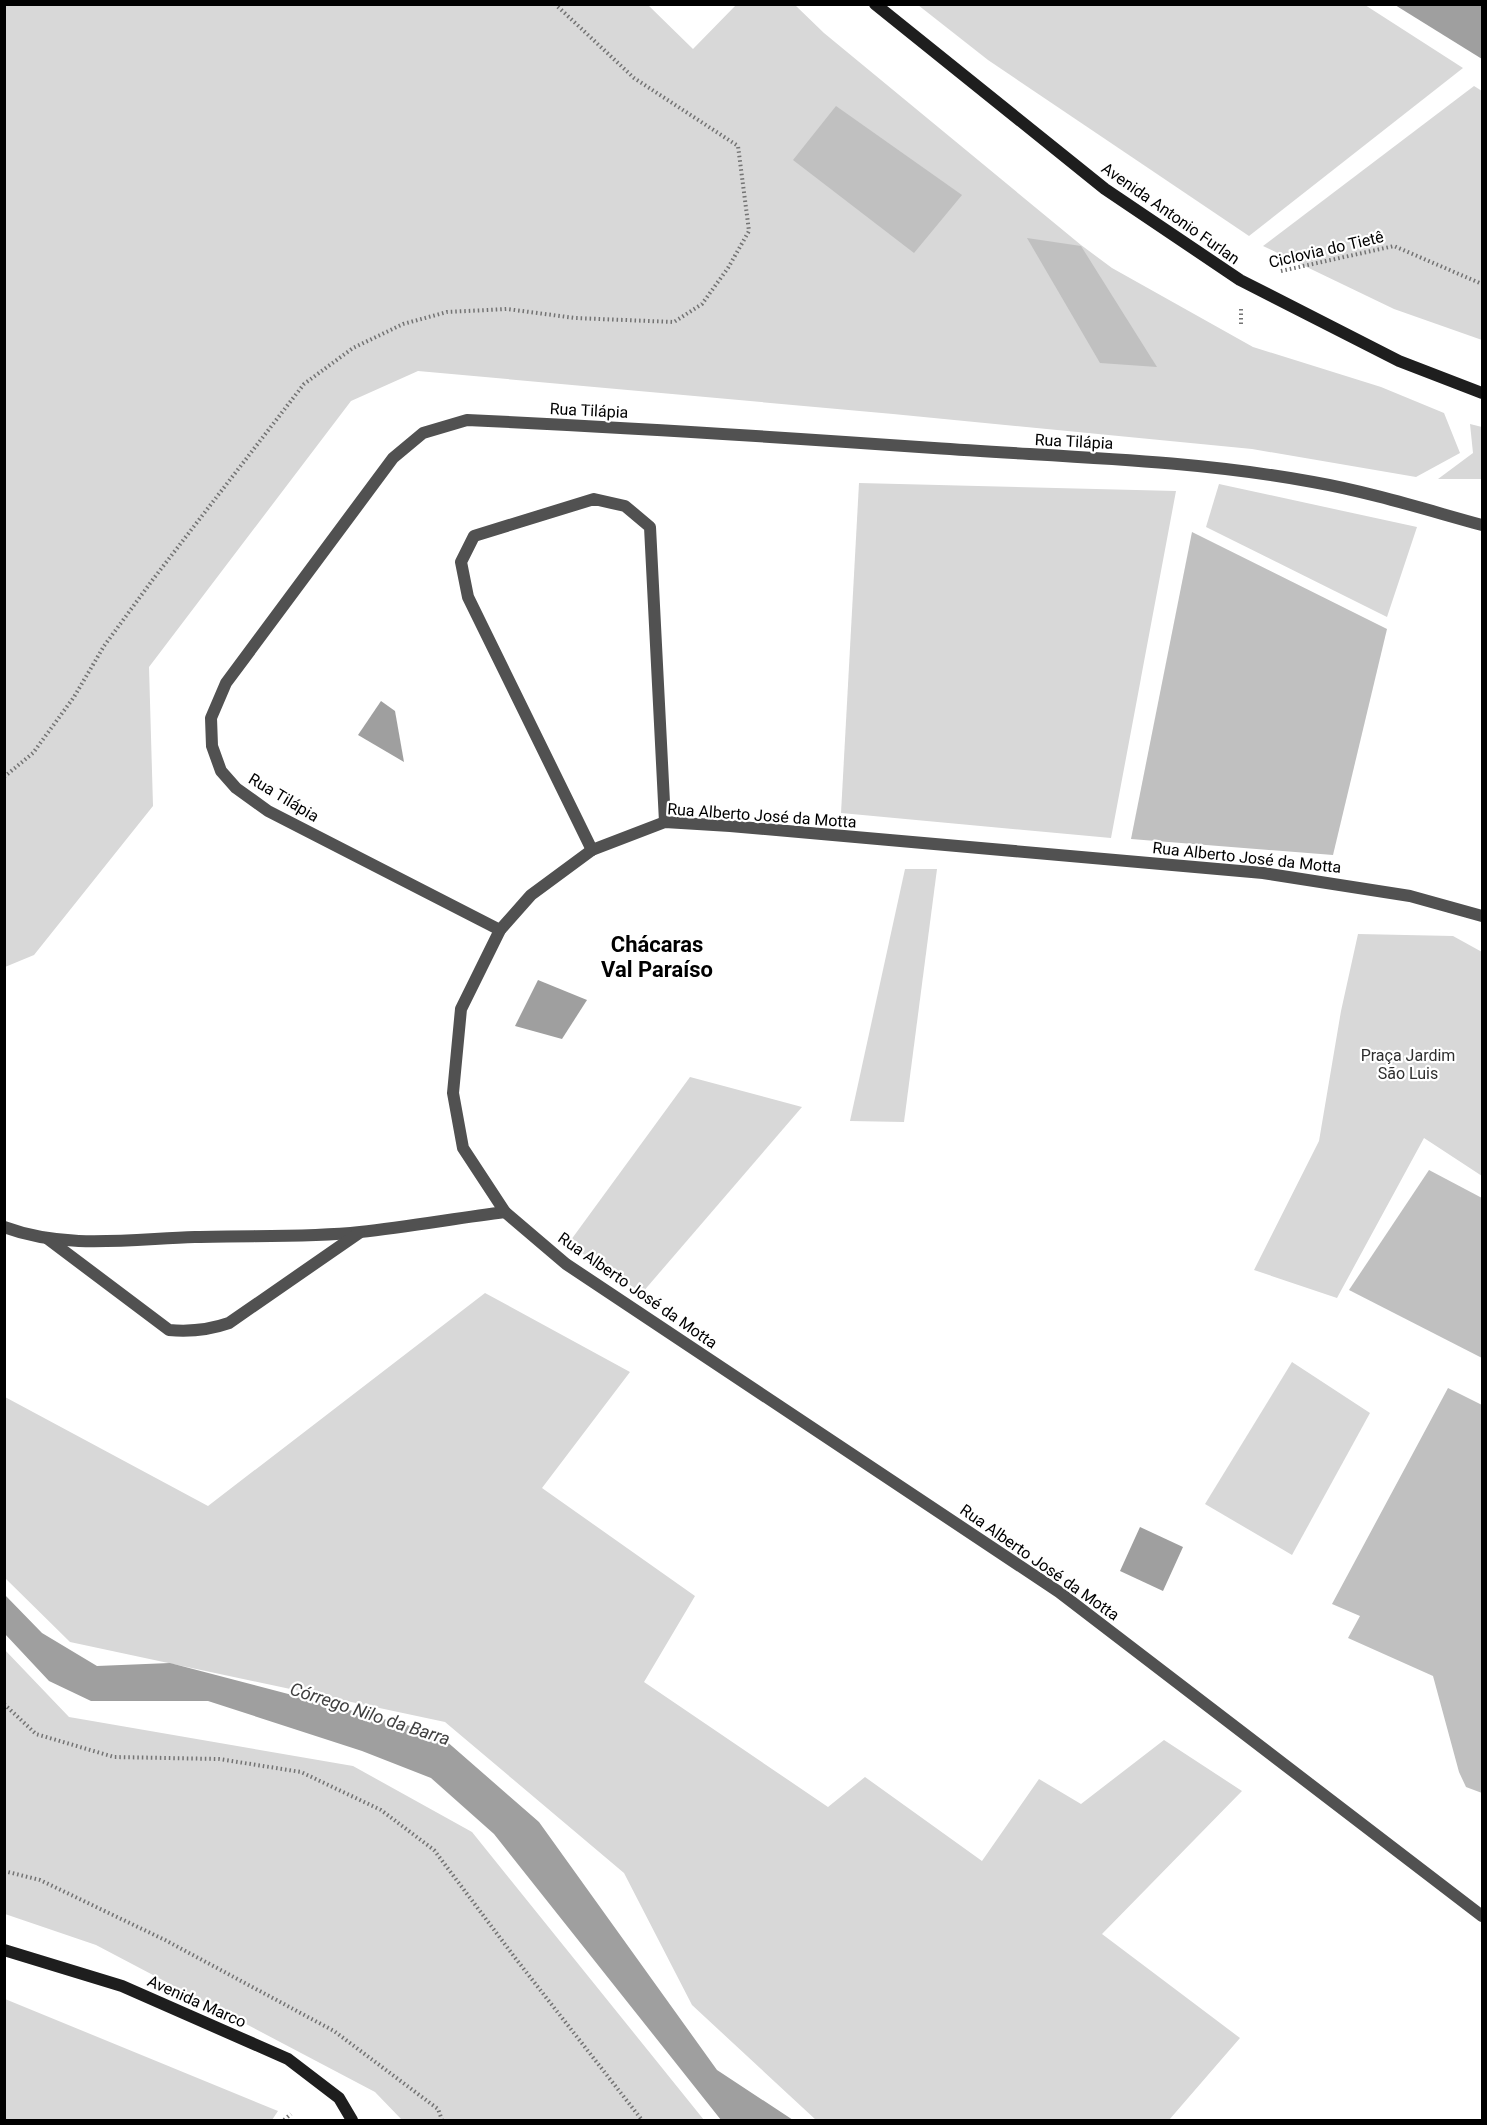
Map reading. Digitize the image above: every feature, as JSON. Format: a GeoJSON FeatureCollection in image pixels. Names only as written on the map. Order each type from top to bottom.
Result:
{"type":"FeatureCollection","features":[{"type":"Feature","properties":{"kind":"main road","name":"Avenida Antonio Furlan"},"geometry":{"type":"LineString","coordinates":[[875,4],[1105,189],[1240,280],[1399,361],[1482,393]]}},
{"type":"Feature","properties":{"kind":"main road","name":"Avenida Marco"},"geometry":{"type":"LineString","coordinates":[[4,1950],[122,1986],[288,2059],[339,2098],[352,2121]]}},
{"type":"Feature","properties":{"kind":"street","name":"Rua Tilápia"},"geometry":{"type":"LineString","coordinates":[[500,930],[268,811],[236,788],[221,771],[212,746],[211,718],[226,683],[393,458],[423,434],[467,420],[1160,462],[1252,472],[1315,482],[1482,525]]}},
{"type":"Feature","properties":{"kind":"street"},"geometry":{"type":"LineString","coordinates":[[592,850],[468,597],[461,562],[474,536],[594,499],[626,506],[650,527],[665,822]]}},
{"type":"Feature","properties":{"kind":"street","name":"Rua Alberto José da Motta"},"geometry":{"type":"LineString","coordinates":[[1482,916],[1410,896],[1263,873],[665,822],[592,850],[531,895],[500,930],[461,1009],[453,1093],[463,1148],[505,1212],[566,1264],[1059,1592],[1482,1916]]}},
{"type":"Feature","properties":{"kind":"street"},"geometry":{"type":"LineString","coordinates":[[4,1227],[47,1238],[76,1242],[110,1242],[195,1237],[359,1233],[505,1212]]}},
{"type":"Feature","properties":{"kind":"street"},"geometry":{"type":"LineString","coordinates":[[47,1238],[169,1330],[185,1332],[209,1330],[229,1323],[359,1233]]}},
{"type":"Feature","properties":{"kind":"path"},"geometry":{"type":"LineString","coordinates":[[4,777],[33,753],[74,697],[104,646],[276,418],[304,384],[353,348],[403,324],[447,312],[507,309],[575,318],[674,322],[702,304],[728,268],[749,231],[738,146],[634,78],[555,4]]}},
{"type":"Feature","properties":{"kind":"path","name":"Ciclovia do Tietê"},"geometry":{"type":"LineString","coordinates":[[1240,280],[1394,246],[1482,284]]}},
{"type":"Feature","properties":{"kind":"path"},"geometry":{"type":"LineString","coordinates":[[4,1704],[36,1734],[114,1756],[219,1759],[301,1772],[381,1810],[434,1850],[642,2121]]}},
{"type":"Feature","properties":{"kind":"path"},"geometry":{"type":"LineString","coordinates":[[4,1871],[40,1880],[165,1940],[334,2031],[438,2109],[442,2121]]}},
{"type":"Feature","properties":{"kind":"path"},"geometry":{"type":"LineString","coordinates":[[284,2121],[291,2114]]}},
{"type":"Feature","properties":{"kind":"green space"},"geometry":{"type":"Polygon","coordinates":[[[5,5],[648,5],[693,49],[736,5],[795,5],[824,33],[1112,268],[1253,347],[1381,387],[1444,413],[1460,453],[1416,477],[1252,449],[418,371],[351,401],[149,667],[153,806],[34,955],[5,967],[5,5]]]}},
{"type":"Feature","properties":{"kind":"green space"},"geometry":{"type":"Polygon","coordinates":[[[918,5],[1365,5],[1463,68],[1249,236],[988,60],[918,5]]]}},
{"type":"Feature","properties":{"kind":"green space"},"geometry":{"type":"Polygon","coordinates":[[[1474,86],[1482,91],[1482,340],[1394,309],[1263,246],[1474,86]]]}},
{"type":"Feature","properties":{"kind":"green space"},"geometry":{"type":"Polygon","coordinates":[[[1470,424],[1482,427],[1482,479],[1438,479],[1473,453],[1470,424]]]}},
{"type":"Feature","properties":{"kind":"green space"},"geometry":{"type":"Polygon","coordinates":[[[859,483],[1176,491],[1111,838],[841,813],[859,483]]]}},
{"type":"Feature","properties":{"kind":"green space"},"geometry":{"type":"Polygon","coordinates":[[[1219,484],[1417,527],[1387,617],[1206,527],[1219,484]]]}},
{"type":"Feature","properties":{"kind":"green space"},"geometry":{"type":"Polygon","coordinates":[[[905,869],[937,869],[904,1122],[850,1121],[905,869]]]}},
{"type":"Feature","properties":{"kind":"green space","name":"Praça Jardim São Luis"},"geometry":{"type":"Polygon","coordinates":[[[1358,934],[1453,936],[1482,952],[1482,1176],[1424,1138],[1337,1298],[1254,1270],[1319,1141],[1341,1011],[1358,934]]]}},
{"type":"Feature","properties":{"kind":"green space"},"geometry":{"type":"Polygon","coordinates":[[[690,1077],[802,1107],[642,1293],[568,1244],[690,1077]]]}},
{"type":"Feature","properties":{"kind":"green space"},"geometry":{"type":"Polygon","coordinates":[[[485,1293],[630,1372],[542,1488],[695,1596],[644,1682],[828,1807],[865,1777],[982,1861],[1039,1779],[1081,1804],[1164,1740],[1242,1791],[1102,1934],[1240,2038],[1169,2120],[816,2120],[692,2005],[624,1873],[445,1722],[70,1642],[5,1578],[5,1397],[208,1506],[485,1293]]]}},
{"type":"Feature","properties":{"kind":"green space"},"geometry":{"type":"Polygon","coordinates":[[[1292,1362],[1370,1413],[1292,1555],[1205,1504],[1292,1362]]]}},
{"type":"Feature","properties":{"kind":"green space"},"geometry":{"type":"Polygon","coordinates":[[[4,1649],[69,1717],[353,1766],[472,1832],[704,2120],[402,2120],[375,2092],[96,1945],[5,1914],[4,1649]]]}},
{"type":"Feature","properties":{"kind":"green space"},"geometry":{"type":"Polygon","coordinates":[[[5,1999],[278,2111],[272,2120],[5,2120],[5,1999]]]}},
{"type":"Feature","properties":{"kind":"shaded area"},"geometry":{"type":"Polygon","coordinates":[[[1395,5],[1482,5],[1482,59],[1395,5]]]}},
{"type":"Feature","properties":{"kind":"shaded area"},"geometry":{"type":"Polygon","coordinates":[[[381,701],[395,711],[404,762],[358,735],[381,701]]]}},
{"type":"Feature","properties":{"kind":"shaded area"},"geometry":{"type":"Polygon","coordinates":[[[538,980],[587,1000],[562,1039],[515,1026],[538,980]]]}},
{"type":"Feature","properties":{"kind":"shaded area"},"geometry":{"type":"Polygon","coordinates":[[[1140,1527],[1183,1547],[1163,1591],[1120,1571],[1140,1527]]]}},
{"type":"Feature","properties":{"kind":"shaded area"},"geometry":{"type":"Polygon","coordinates":[[[5,1595],[42,1633],[97,1666],[170,1663],[437,1733],[539,1822],[717,2070],[793,2120],[721,2120],[494,1834],[431,1778],[362,1751],[208,1701],[91,1701],[49,1681],[5,1634],[5,1595]]]}},
{"type":"Feature","properties":{"kind":"building"},"geometry":{"type":"Polygon","coordinates":[[[836,106],[962,195],[914,253],[793,160],[836,106]]]}},
{"type":"Feature","properties":{"kind":"building"},"geometry":{"type":"Polygon","coordinates":[[[1027,238],[1081,246],[1157,367],[1100,363],[1027,238]]]}},
{"type":"Feature","properties":{"kind":"building"},"geometry":{"type":"Polygon","coordinates":[[[1192,532],[1387,629],[1333,855],[1131,839],[1192,532]]]}},
{"type":"Feature","properties":{"kind":"building"},"geometry":{"type":"Polygon","coordinates":[[[1429,1170],[1482,1198],[1482,1358],[1349,1290],[1429,1170]]]}},
{"type":"Feature","properties":{"kind":"building"},"geometry":{"type":"Polygon","coordinates":[[[1448,1388],[1482,1405],[1482,1793],[1466,1787],[1459,1772],[1433,1676],[1348,1638],[1360,1616],[1332,1604],[1448,1388]]]}},
{"type":"Feature","properties":{"kind":"district","name":"Chácaras Val Paraíso"},"geometry":{"type":"Point","coordinates":[657,956]}},
{"type":"Feature","properties":{"kind":"water label","name":"Córrego Nilo da Barra"},"geometry":{"type":"Point","coordinates":[370,1714]}}]}
